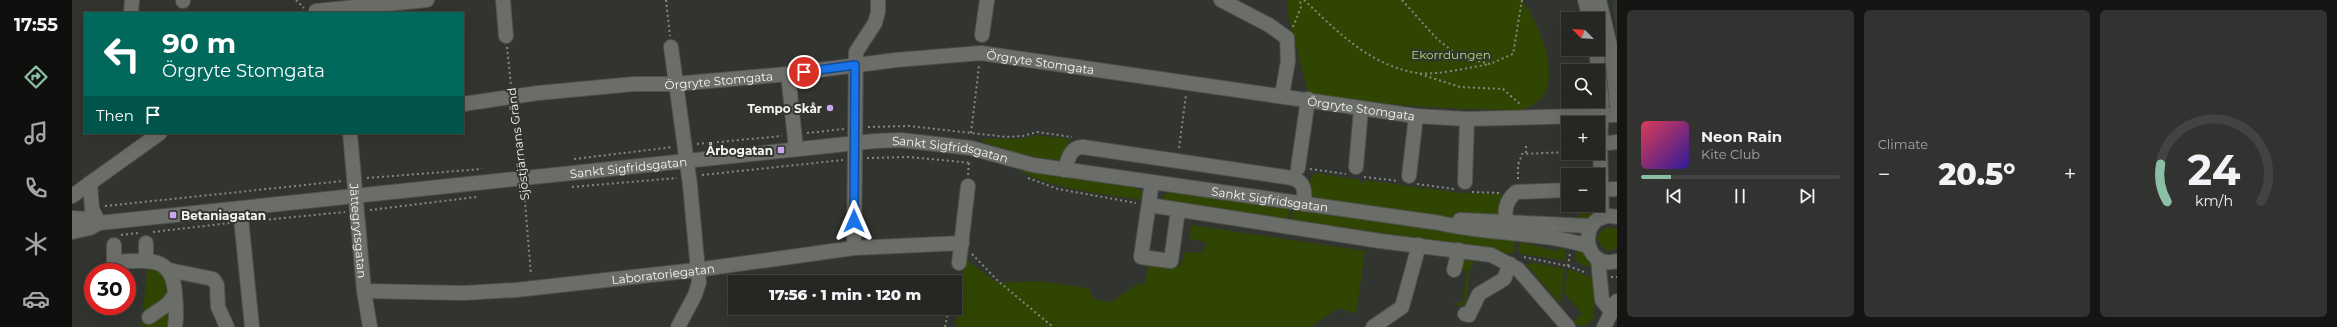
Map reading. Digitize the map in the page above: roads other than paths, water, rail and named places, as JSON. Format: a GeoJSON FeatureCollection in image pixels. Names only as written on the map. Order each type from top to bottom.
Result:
{"type":"FeatureCollection","features":[{"type":"Feature","properties":{"kind":"street"},"geometry":{"type":"LineString","coordinates":[[131,12],[132,0]]}},
{"type":"Feature","properties":{"kind":"street"},"geometry":{"type":"LineString","coordinates":[[317,9],[427,0]]}},
{"type":"Feature","properties":{"kind":"street"},"geometry":{"type":"LineString","coordinates":[[503,0],[506,36]]}},
{"type":"Feature","properties":{"kind":"street"},"geometry":{"type":"LineString","coordinates":[[854,248],[854,128],[856,52],[875,23],[878,12],[878,0]]}},
{"type":"Feature","properties":{"kind":"street"},"geometry":{"type":"LineString","coordinates":[[982,35],[987,0]]}},
{"type":"Feature","properties":{"kind":"street"},"geometry":{"type":"LineString","coordinates":[[1221,0],[1269,25],[1287,38],[1288,61],[1282,95]]}},
{"type":"Feature","properties":{"kind":"street"},"geometry":{"type":"LineString","coordinates":[[1584,0],[1588,12]]}},
{"type":"Feature","properties":{"kind":"street"},"geometry":{"type":"LineString","coordinates":[[1599,0],[1612,54],[1617,105]]}},
{"type":"Feature","properties":{"kind":"street"},"geometry":{"type":"LineString","coordinates":[[671,47],[689,177],[698,282],[695,295],[678,327]]}},
{"type":"Feature","properties":{"kind":"street","name":"Örgryte Stomgata"},"geometry":{"type":"LineString","coordinates":[[464,104],[512,96],[634,84],[675,84],[788,74],[855,65],[981,53],[1282,95],[1361,109],[1416,116],[1468,119],[1561,117]]}},
{"type":"Feature","properties":{"kind":"street"},"geometry":{"type":"LineString","coordinates":[[1597,56],[1602,95],[1601,116]]}},
{"type":"Feature","properties":{"kind":"street"},"geometry":{"type":"LineString","coordinates":[[788,74],[796,148]]}},
{"type":"Feature","properties":{"kind":"street"},"geometry":{"type":"LineString","coordinates":[[1298,168],[1308,100]]}},
{"type":"Feature","properties":{"kind":"street"},"geometry":{"type":"LineString","coordinates":[[1356,167],[1361,109]]}},
{"type":"Feature","properties":{"kind":"street","name":"Örgryte Stomgata"},"geometry":{"type":"LineString","coordinates":[[1601,116],[1617,115]]}},
{"type":"Feature","properties":{"kind":"street"},"geometry":{"type":"LineString","coordinates":[[1409,176],[1416,116]]}},
{"type":"Feature","properties":{"kind":"street"},"geometry":{"type":"LineString","coordinates":[[1465,182],[1468,119]]}},
{"type":"Feature","properties":{"kind":"street"},"geometry":{"type":"LineString","coordinates":[[72,196],[159,134]]}},
{"type":"Feature","properties":{"kind":"street","name":"Jättegrytsgatan"},"geometry":{"type":"LineString","coordinates":[[350,134],[364,291],[370,327]]}},
{"type":"Feature","properties":{"kind":"street","name":"Sankt Sigfridsgatan"},"geometry":{"type":"LineString","coordinates":[[74,217],[88,219],[99,223],[240,215],[356,195],[796,148],[901,140],[970,155],[1033,165],[1440,223],[1464,229],[1509,228],[1596,222],[1617,217]]}},
{"type":"Feature","properties":{"kind":"street"},"geometry":{"type":"LineString","coordinates":[[1605,143],[1617,142]]}},
{"type":"Feature","properties":{"kind":"street"},"geometry":{"type":"LineString","coordinates":[[1065,170],[1072,151],[1077,147],[1099,150],[1292,178],[1298,180],[1304,188],[1304,204]]}},
{"type":"Feature","properties":{"kind":"street"},"geometry":{"type":"LineString","coordinates":[[1152,182],[1141,257],[1171,262],[1178,210]]}},
{"type":"Feature","properties":{"kind":"street"},"geometry":{"type":"LineString","coordinates":[[90,183],[92,209],[99,223]]}},
{"type":"Feature","properties":{"kind":"street"},"geometry":{"type":"LineString","coordinates":[[958,263],[962,243],[968,186]]}},
{"type":"Feature","properties":{"kind":"street"},"geometry":{"type":"LineString","coordinates":[[1605,190],[1617,189]]}},
{"type":"Feature","properties":{"kind":"street"},"geometry":{"type":"LineString","coordinates":[[1509,228],[1507,205],[1516,192],[1561,190]]}},
{"type":"Feature","properties":{"kind":"street","name":"Sankt Sigfridsgatan"},"geometry":{"type":"LineString","coordinates":[[1148,205],[1459,250],[1516,260],[1523,274],[1568,327]]}},
{"type":"Feature","properties":{"kind":"street"},"geometry":{"type":"LineString","coordinates":[[1597,212],[1596,222],[1588,232],[1588,246],[1598,259],[1605,262],[1617,261]]}},
{"type":"Feature","properties":{"kind":"street"},"geometry":{"type":"LineString","coordinates":[[240,215],[252,327]]}},
{"type":"Feature","properties":{"kind":"street","name":"Sankt Sigfridsgatan"},"geometry":{"type":"LineString","coordinates":[[72,232],[90,228],[99,223]]}},
{"type":"Feature","properties":{"kind":"street","name":"Sankt Sigfridsgatan"},"geometry":{"type":"LineString","coordinates":[[1509,228],[1588,246]]}},
{"type":"Feature","properties":{"kind":"street"},"geometry":{"type":"LineString","coordinates":[[146,260],[147,236]]}},
{"type":"Feature","properties":{"kind":"street"},"geometry":{"type":"LineString","coordinates":[[117,240],[114,262],[154,260],[169,270],[213,279],[217,285],[218,307],[227,327]]}},
{"type":"Feature","properties":{"kind":"street","name":"Laboratoriegatan"},"geometry":{"type":"LineString","coordinates":[[364,291],[463,293],[532,289],[696,270],[854,248],[962,243]]}},
{"type":"Feature","properties":{"kind":"street"},"geometry":{"type":"LineString","coordinates":[[1374,327],[1402,307],[1419,245]]}},
{"type":"Feature","properties":{"kind":"street"},"geometry":{"type":"LineString","coordinates":[[1454,270],[1459,250]]}},
{"type":"Feature","properties":{"kind":"street"},"geometry":{"type":"LineString","coordinates":[[1598,259],[1602,300],[1615,308],[1604,327]]}},
{"type":"Feature","properties":{"kind":"street"},"geometry":{"type":"LineString","coordinates":[[1465,314],[1469,315],[1480,294],[1504,280],[1516,260]]}},
{"type":"Feature","properties":{"kind":"street"},"geometry":{"type":"LineString","coordinates":[[169,270],[173,276],[175,294],[177,318],[175,327]]}},
{"type":"Feature","properties":{"kind":"street"},"geometry":{"type":"LineString","coordinates":[[149,316],[168,304],[175,294]]}},
{"type":"Feature","properties":{"kind":"place","name":"Tempo Skår"},"geometry":{"type":"Point","coordinates":[830,108]}},
{"type":"Feature","properties":{"kind":"place","name":"Årbogatan"},"geometry":{"type":"Point","coordinates":[781,150]}},
{"type":"Feature","properties":{"kind":"place","name":"Betaniagatan"},"geometry":{"type":"Point","coordinates":[173,215]}},
{"type":"Feature","properties":{"kind":"park label","name":"Ekorrdungen"},"geometry":{"type":"Point","coordinates":[1451,54]}}]}
